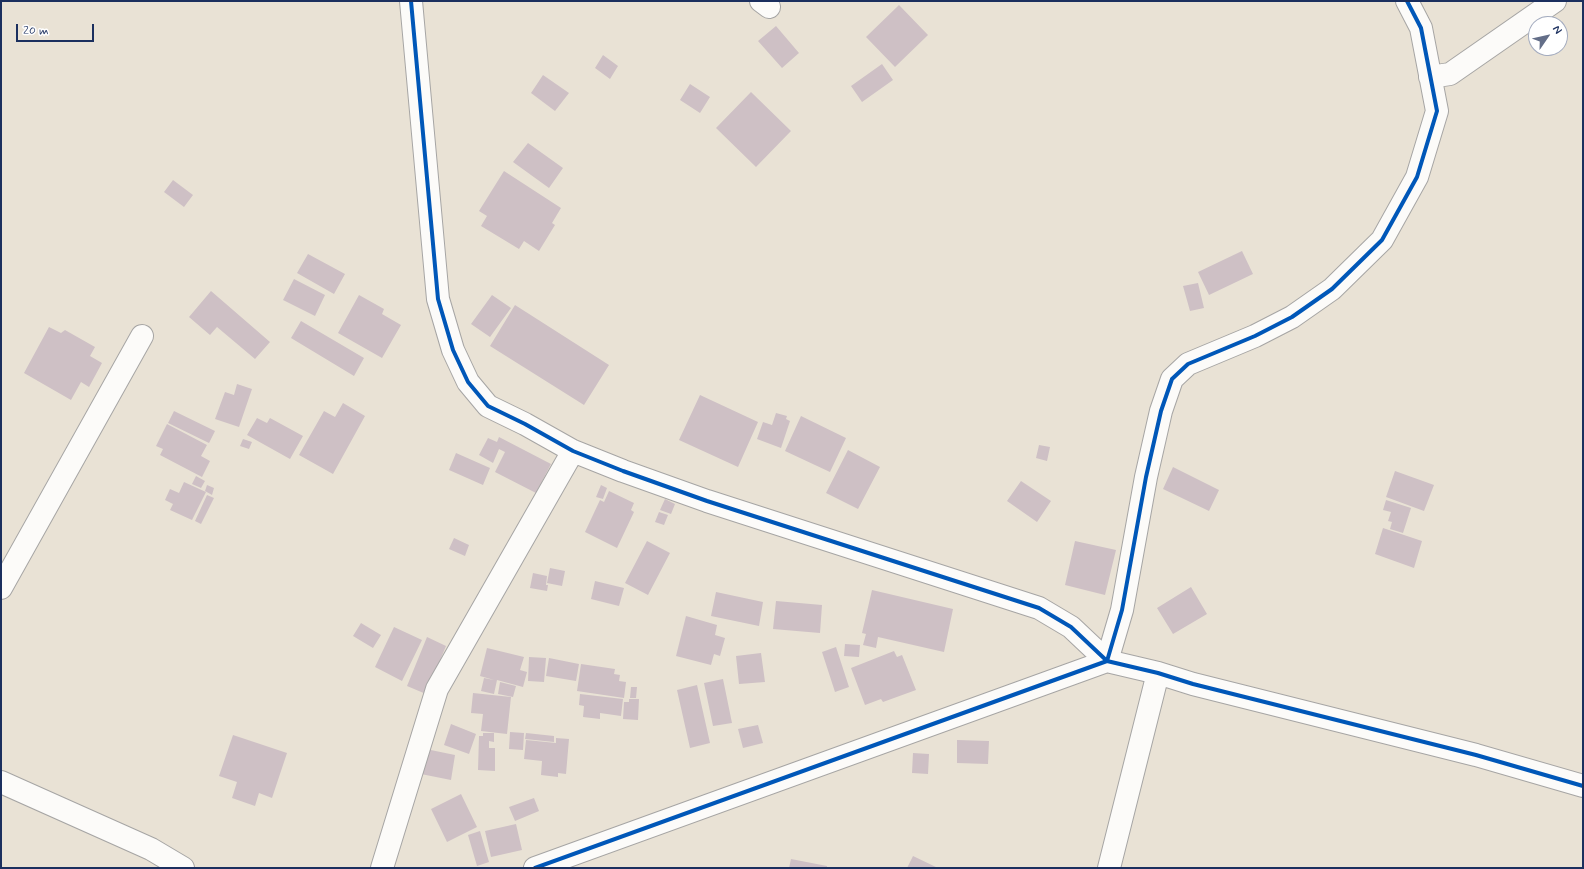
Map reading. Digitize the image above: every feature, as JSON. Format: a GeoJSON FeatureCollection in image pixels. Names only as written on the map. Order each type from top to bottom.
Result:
{"type":"FeatureCollection","features":[{"type":"Feature","properties":{"kind":"street"},"geometry":{"type":"LineString","coordinates":[[411,1],[438,299],[453,350],[468,382],[488,406],[573,451],[623,471],[707,501],[1039,608],[1071,627],[1107,661],[1158,673],[1192,684],[1476,755],[1583,786]]}},
{"type":"Feature","properties":{"kind":"street"},"geometry":{"type":"LineString","coordinates":[[1107,661],[1122,610],[1146,477],[1158,426],[1172,379],[1188,364],[1255,336],[1292,317],[1332,288],[1382,240],[1417,177],[1437,111],[1421,28],[1407,1]]}},
{"type":"Feature","properties":{"kind":"street"},"geometry":{"type":"LineString","coordinates":[[1430,77],[1450,74],[1555,1]]}},
{"type":"Feature","properties":{"kind":"street"},"geometry":{"type":"LineString","coordinates":[[1,588],[142,336]]}},
{"type":"Feature","properties":{"kind":"street"},"geometry":{"type":"LineString","coordinates":[[382,868],[437,690],[573,451]]}},
{"type":"Feature","properties":{"kind":"street"},"geometry":{"type":"LineString","coordinates":[[535,868],[1107,661]]}},
{"type":"Feature","properties":{"kind":"street"},"geometry":{"type":"LineString","coordinates":[[1108,868],[1158,673]]}},
{"type":"Feature","properties":{"kind":"street"},"geometry":{"type":"LineString","coordinates":[[1,782],[151,850],[183,868]]}},
{"type":"Feature","properties":{"kind":"building"},"geometry":{"type":"Polygon","coordinates":[[[899,5],[928,35],[895,67],[866,37],[899,5]]]}},
{"type":"Feature","properties":{"kind":"building"},"geometry":{"type":"Polygon","coordinates":[[[776,26],[799,53],[782,68],[758,41],[776,26]]]}},
{"type":"Feature","properties":{"kind":"building"},"geometry":{"type":"Polygon","coordinates":[[[603,55],[618,66],[610,79],[595,68],[603,55]]]}},
{"type":"Feature","properties":{"kind":"building"},"geometry":{"type":"Polygon","coordinates":[[[882,64],[893,80],[862,102],[851,86],[882,64]]]}},
{"type":"Feature","properties":{"kind":"building"},"geometry":{"type":"Polygon","coordinates":[[[543,75],[569,93],[555,111],[531,93],[543,75]]]}},
{"type":"Feature","properties":{"kind":"building"},"geometry":{"type":"Polygon","coordinates":[[[690,84],[710,97],[700,113],[680,100],[690,84]]]}},
{"type":"Feature","properties":{"kind":"building"},"geometry":{"type":"Polygon","coordinates":[[[751,92],[791,131],[756,167],[716,128],[751,92]]]}},
{"type":"Feature","properties":{"kind":"building"},"geometry":{"type":"Polygon","coordinates":[[[528,143],[563,168],[549,188],[513,162],[528,143]]]}},
{"type":"Feature","properties":{"kind":"building"},"geometry":{"type":"Polygon","coordinates":[[[504,171],[561,208],[552,223],[555,225],[539,251],[524,241],[519,249],[481,226],[487,216],[479,211],[504,171]]]}},
{"type":"Feature","properties":{"kind":"building"},"geometry":{"type":"Polygon","coordinates":[[[173,180],[193,195],[184,207],[164,192],[173,180]]]}},
{"type":"Feature","properties":{"kind":"building"},"geometry":{"type":"Polygon","coordinates":[[[1242,251],[1253,274],[1209,295],[1198,272],[1242,251]]]}},
{"type":"Feature","properties":{"kind":"building"},"geometry":{"type":"Polygon","coordinates":[[[308,254],[345,274],[334,294],[297,273],[308,254]]]}},
{"type":"Feature","properties":{"kind":"building"},"geometry":{"type":"Polygon","coordinates":[[[294,279],[325,295],[315,316],[283,300],[294,279]]]}},
{"type":"Feature","properties":{"kind":"building"},"geometry":{"type":"Polygon","coordinates":[[[1198,283],[1204,308],[1190,311],[1183,286],[1198,283]]]}},
{"type":"Feature","properties":{"kind":"building"},"geometry":{"type":"Polygon","coordinates":[[[211,291],[270,342],[255,359],[217,327],[210,335],[189,317],[211,291]]]}},
{"type":"Feature","properties":{"kind":"building"},"geometry":{"type":"Polygon","coordinates":[[[359,295],[384,309],[382,314],[401,325],[382,358],[338,333],[359,295]]]}},
{"type":"Feature","properties":{"kind":"building"},"geometry":{"type":"Polygon","coordinates":[[[492,295],[511,308],[490,337],[471,324],[492,295]]]}},
{"type":"Feature","properties":{"kind":"building"},"geometry":{"type":"Polygon","coordinates":[[[515,305],[609,365],[584,405],[490,346],[515,305]]]}},
{"type":"Feature","properties":{"kind":"building"},"geometry":{"type":"Polygon","coordinates":[[[301,321],[364,358],[354,376],[291,338],[301,321]]]}},
{"type":"Feature","properties":{"kind":"building"},"geometry":{"type":"Polygon","coordinates":[[[49,327],[61,333],[65,330],[95,347],[90,356],[102,363],[89,387],[81,382],[71,400],[24,373],[49,327]]]}},
{"type":"Feature","properties":{"kind":"building"},"geometry":{"type":"Polygon","coordinates":[[[237,384],[252,389],[239,427],[215,419],[225,392],[234,395],[237,384]]]}},
{"type":"Feature","properties":{"kind":"building"},"geometry":{"type":"Polygon","coordinates":[[[700,395],[758,422],[738,467],[679,440],[700,395]]]}},
{"type":"Feature","properties":{"kind":"building"},"geometry":{"type":"Polygon","coordinates":[[[343,403],[365,416],[333,474],[299,455],[324,411],[335,417],[343,403]]]}},
{"type":"Feature","properties":{"kind":"building"},"geometry":{"type":"Polygon","coordinates":[[[174,411],[215,431],[209,443],[168,423],[174,411]]]}},
{"type":"Feature","properties":{"kind":"building"},"geometry":{"type":"Polygon","coordinates":[[[776,413],[787,416],[786,419],[790,421],[781,448],[757,439],[763,422],[772,425],[776,413]]]}},
{"type":"Feature","properties":{"kind":"building"},"geometry":{"type":"Polygon","coordinates":[[[801,416],[846,438],[830,472],[785,451],[801,416]]]}},
{"type":"Feature","properties":{"kind":"building"},"geometry":{"type":"Polygon","coordinates":[[[257,418],[267,423],[270,418],[303,436],[290,459],[247,435],[257,418]]]}},
{"type":"Feature","properties":{"kind":"building"},"geometry":{"type":"Polygon","coordinates":[[[167,424],[207,445],[201,456],[210,461],[202,477],[160,455],[163,449],[156,446],[167,424]]]}},
{"type":"Feature","properties":{"kind":"building"},"geometry":{"type":"Polygon","coordinates":[[[499,437],[551,464],[536,493],[495,472],[505,452],[499,449],[493,463],[479,455],[488,438],[497,442],[499,437]]]}},
{"type":"Feature","properties":{"kind":"building"},"geometry":{"type":"Polygon","coordinates":[[[243,439],[252,442],[249,449],[240,446],[243,439]]]}},
{"type":"Feature","properties":{"kind":"building"},"geometry":{"type":"Polygon","coordinates":[[[1039,445],[1050,447],[1047,461],[1036,458],[1039,445]]]}},
{"type":"Feature","properties":{"kind":"building"},"geometry":{"type":"Polygon","coordinates":[[[848,450],[880,467],[858,509],[826,493],[848,450]]]}},
{"type":"Feature","properties":{"kind":"building"},"geometry":{"type":"Polygon","coordinates":[[[456,453],[490,468],[483,485],[449,470],[456,453]]]}},
{"type":"Feature","properties":{"kind":"building"},"geometry":{"type":"Polygon","coordinates":[[[1173,467],[1219,490],[1209,511],[1163,489],[1173,467]]]}},
{"type":"Feature","properties":{"kind":"building"},"geometry":{"type":"Polygon","coordinates":[[[1395,471],[1434,485],[1424,511],[1386,497],[1395,471]]]}},
{"type":"Feature","properties":{"kind":"building"},"geometry":{"type":"Polygon","coordinates":[[[196,476],[205,481],[201,488],[192,484],[196,476]]]}},
{"type":"Feature","properties":{"kind":"building"},"geometry":{"type":"Polygon","coordinates":[[[1021,481],[1051,501],[1037,522],[1007,501],[1021,481]]]}},
{"type":"Feature","properties":{"kind":"building"},"geometry":{"type":"Polygon","coordinates":[[[184,482],[206,492],[192,520],[170,510],[173,504],[165,500],[170,489],[179,493],[184,482]]]}},
{"type":"Feature","properties":{"kind":"building"},"geometry":{"type":"Polygon","coordinates":[[[207,485],[214,488],[212,495],[205,491],[207,485]]]}},
{"type":"Feature","properties":{"kind":"building"},"geometry":{"type":"Polygon","coordinates":[[[601,485],[607,488],[603,499],[596,497],[601,485]]]}},
{"type":"Feature","properties":{"kind":"building"},"geometry":{"type":"Polygon","coordinates":[[[609,491],[634,503],[631,510],[634,512],[617,548],[585,532],[600,500],[604,502],[609,491]]]}},
{"type":"Feature","properties":{"kind":"building"},"geometry":{"type":"Polygon","coordinates":[[[207,495],[214,498],[201,524],[195,521],[207,495]]]}},
{"type":"Feature","properties":{"kind":"building"},"geometry":{"type":"Polygon","coordinates":[[[665,499],[675,504],[671,514],[660,510],[665,499]]]}},
{"type":"Feature","properties":{"kind":"building"},"geometry":{"type":"Polygon","coordinates":[[[1386,500],[1411,508],[1403,533],[1390,529],[1392,522],[1388,521],[1391,512],[1383,510],[1386,500]]]}},
{"type":"Feature","properties":{"kind":"building"},"geometry":{"type":"Polygon","coordinates":[[[659,512],[668,515],[664,525],[655,522],[659,512]]]}},
{"type":"Feature","properties":{"kind":"building"},"geometry":{"type":"Polygon","coordinates":[[[1383,528],[1422,541],[1414,568],[1375,554],[1383,528]]]}},
{"type":"Feature","properties":{"kind":"building"},"geometry":{"type":"Polygon","coordinates":[[[454,538],[469,545],[465,556],[449,549],[454,538]]]}},
{"type":"Feature","properties":{"kind":"building"},"geometry":{"type":"Polygon","coordinates":[[[647,541],[670,553],[648,595],[625,583],[647,541]]]}},
{"type":"Feature","properties":{"kind":"building"},"geometry":{"type":"Polygon","coordinates":[[[1075,541],[1116,550],[1105,595],[1065,585],[1075,541]]]}},
{"type":"Feature","properties":{"kind":"building"},"geometry":{"type":"Polygon","coordinates":[[[550,568],[565,571],[562,586],[547,583],[550,568]]]}},
{"type":"Feature","properties":{"kind":"building"},"geometry":{"type":"Polygon","coordinates":[[[533,573],[547,576],[547,591],[530,588],[533,573]]]}},
{"type":"Feature","properties":{"kind":"building"},"geometry":{"type":"Polygon","coordinates":[[[595,581],[624,588],[619,606],[591,599],[595,581]]]}},
{"type":"Feature","properties":{"kind":"building"},"geometry":{"type":"Polygon","coordinates":[[[1191,587],[1207,614],[1173,634],[1157,608],[1191,587]]]}},
{"type":"Feature","properties":{"kind":"building"},"geometry":{"type":"Polygon","coordinates":[[[872,590],[953,609],[944,652],[878,637],[876,648],[863,645],[866,634],[862,633],[872,590]]]}},
{"type":"Feature","properties":{"kind":"building"},"geometry":{"type":"Polygon","coordinates":[[[716,592],[763,602],[759,626],[711,616],[716,592]]]}},
{"type":"Feature","properties":{"kind":"building"},"geometry":{"type":"Polygon","coordinates":[[[776,601],[822,605],[820,633],[773,629],[776,601]]]}},
{"type":"Feature","properties":{"kind":"building"},"geometry":{"type":"Polygon","coordinates":[[[686,616],[717,625],[715,635],[725,638],[720,656],[714,654],[711,665],[676,656],[686,616]]]}},
{"type":"Feature","properties":{"kind":"building"},"geometry":{"type":"Polygon","coordinates":[[[361,623],[381,635],[373,648],[353,636],[361,623]]]}},
{"type":"Feature","properties":{"kind":"building"},"geometry":{"type":"Polygon","coordinates":[[[394,627],[422,640],[402,681],[375,667],[394,627]]]}},
{"type":"Feature","properties":{"kind":"building"},"geometry":{"type":"Polygon","coordinates":[[[427,637],[446,646],[426,694],[407,686],[427,637]]]}},
{"type":"Feature","properties":{"kind":"building"},"geometry":{"type":"Polygon","coordinates":[[[845,644],[860,645],[859,657],[844,656],[845,644]]]}},
{"type":"Feature","properties":{"kind":"building"},"geometry":{"type":"Polygon","coordinates":[[[836,647],[849,687],[835,692],[822,652],[836,647]]]}},
{"type":"Feature","properties":{"kind":"building"},"geometry":{"type":"Polygon","coordinates":[[[487,648],[524,657],[520,670],[527,672],[523,687],[497,680],[494,694],[481,691],[484,678],[494,680],[480,676],[487,648]]]}},
{"type":"Feature","properties":{"kind":"building"},"geometry":{"type":"Polygon","coordinates":[[[894,651],[897,657],[902,655],[916,690],[883,702],[881,699],[865,705],[851,668],[894,651]]]}},
{"type":"Feature","properties":{"kind":"building"},"geometry":{"type":"Polygon","coordinates":[[[761,653],[765,682],[739,684],[736,656],[761,653]]]}},
{"type":"Feature","properties":{"kind":"building"},"geometry":{"type":"Polygon","coordinates":[[[529,657],[546,658],[544,682],[528,681],[529,657]]]}},
{"type":"Feature","properties":{"kind":"building"},"geometry":{"type":"Polygon","coordinates":[[[549,658],[579,664],[576,681],[546,676],[549,658]]]}},
{"type":"Feature","properties":{"kind":"building"},"geometry":{"type":"Polygon","coordinates":[[[581,664],[615,669],[614,674],[620,675],[619,681],[626,682],[624,698],[577,691],[581,664]]]}},
{"type":"Feature","properties":{"kind":"building"},"geometry":{"type":"Polygon","coordinates":[[[723,679],[732,723],[713,726],[704,683],[723,679]]]}},
{"type":"Feature","properties":{"kind":"building"},"geometry":{"type":"Polygon","coordinates":[[[500,682],[516,686],[513,697],[498,694],[500,682]]]}},
{"type":"Feature","properties":{"kind":"building"},"geometry":{"type":"Polygon","coordinates":[[[697,685],[710,743],[690,748],[677,690],[697,685]]]}},
{"type":"Feature","properties":{"kind":"building"},"geometry":{"type":"Polygon","coordinates":[[[631,687],[637,687],[636,698],[630,698],[631,687]]]}},
{"type":"Feature","properties":{"kind":"building"},"geometry":{"type":"Polygon","coordinates":[[[473,693],[511,697],[507,734],[481,731],[483,714],[471,713],[473,693]]]}},
{"type":"Feature","properties":{"kind":"building"},"geometry":{"type":"Polygon","coordinates":[[[580,694],[623,699],[621,716],[600,713],[600,719],[583,717],[584,706],[579,705],[580,694]]]}},
{"type":"Feature","properties":{"kind":"building"},"geometry":{"type":"Polygon","coordinates":[[[629,699],[639,699],[638,720],[623,719],[624,702],[629,702],[629,699]]]}},
{"type":"Feature","properties":{"kind":"building"},"geometry":{"type":"Polygon","coordinates":[[[451,724],[476,734],[469,754],[444,745],[451,724]]]}},
{"type":"Feature","properties":{"kind":"building"},"geometry":{"type":"Polygon","coordinates":[[[758,725],[763,743],[743,748],[738,729],[758,725]]]}},
{"type":"Feature","properties":{"kind":"building"},"geometry":{"type":"Polygon","coordinates":[[[510,732],[524,733],[523,750],[509,749],[510,732]]]}},
{"type":"Feature","properties":{"kind":"building"},"geometry":{"type":"Polygon","coordinates":[[[483,733],[494,733],[494,742],[489,741],[489,748],[495,748],[495,771],[478,770],[479,736],[483,736],[483,733]]]}},
{"type":"Feature","properties":{"kind":"building"},"geometry":{"type":"Polygon","coordinates":[[[526,733],[554,736],[554,742],[525,739],[526,733]]]}},
{"type":"Feature","properties":{"kind":"building"},"geometry":{"type":"Polygon","coordinates":[[[233,735],[287,753],[272,798],[259,793],[255,806],[232,798],[237,782],[219,776],[233,735]]]}},
{"type":"Feature","properties":{"kind":"building"},"geometry":{"type":"Polygon","coordinates":[[[556,738],[569,739],[566,774],[558,773],[558,777],[541,775],[542,761],[524,759],[526,740],[556,743],[556,738]]]}},
{"type":"Feature","properties":{"kind":"building"},"geometry":{"type":"Polygon","coordinates":[[[957,740],[989,741],[988,764],[957,763],[957,740]]]}},
{"type":"Feature","properties":{"kind":"building"},"geometry":{"type":"Polygon","coordinates":[[[421,748],[455,755],[451,780],[416,773],[421,748]]]}},
{"type":"Feature","properties":{"kind":"building"},"geometry":{"type":"Polygon","coordinates":[[[913,753],[929,754],[928,774],[912,773],[913,753]]]}},
{"type":"Feature","properties":{"kind":"building"},"geometry":{"type":"Polygon","coordinates":[[[461,794],[477,827],[447,842],[431,809],[461,794]]]}},
{"type":"Feature","properties":{"kind":"building"},"geometry":{"type":"Polygon","coordinates":[[[534,798],[539,811],[515,821],[509,807],[534,798]]]}},
{"type":"Feature","properties":{"kind":"building"},"geometry":{"type":"Polygon","coordinates":[[[516,824],[522,850],[491,857],[485,831],[516,824]]]}},
{"type":"Feature","properties":{"kind":"building"},"geometry":{"type":"Polygon","coordinates":[[[480,831],[489,862],[477,866],[468,835],[480,831]]]}},
{"type":"Feature","properties":{"kind":"building"},"geometry":{"type":"Polygon","coordinates":[[[913,856],[938,868],[907,868],[913,856]]]}},
{"type":"Feature","properties":{"kind":"building"},"geometry":{"type":"Polygon","coordinates":[[[791,859],[827,866],[827,868],[789,868],[791,859]]]}},
{"type":"Feature","properties":{"kind":"cycle path"},"geometry":{"type":"LineString","coordinates":[[411,1],[438,299],[453,350],[468,382],[488,406],[525,424],[573,451],[623,471],[707,501],[1039,608],[1071,627],[1107,661],[1476,755],[1583,786]]}},
{"type":"Feature","properties":{"kind":"cycle path"},"geometry":{"type":"LineString","coordinates":[[535,868],[1107,661],[1122,610],[1146,477],[1161,411],[1172,379],[1188,364],[1255,336],[1292,317],[1332,289],[1382,240],[1417,177],[1437,111],[1421,28],[1407,1]]}}]}
